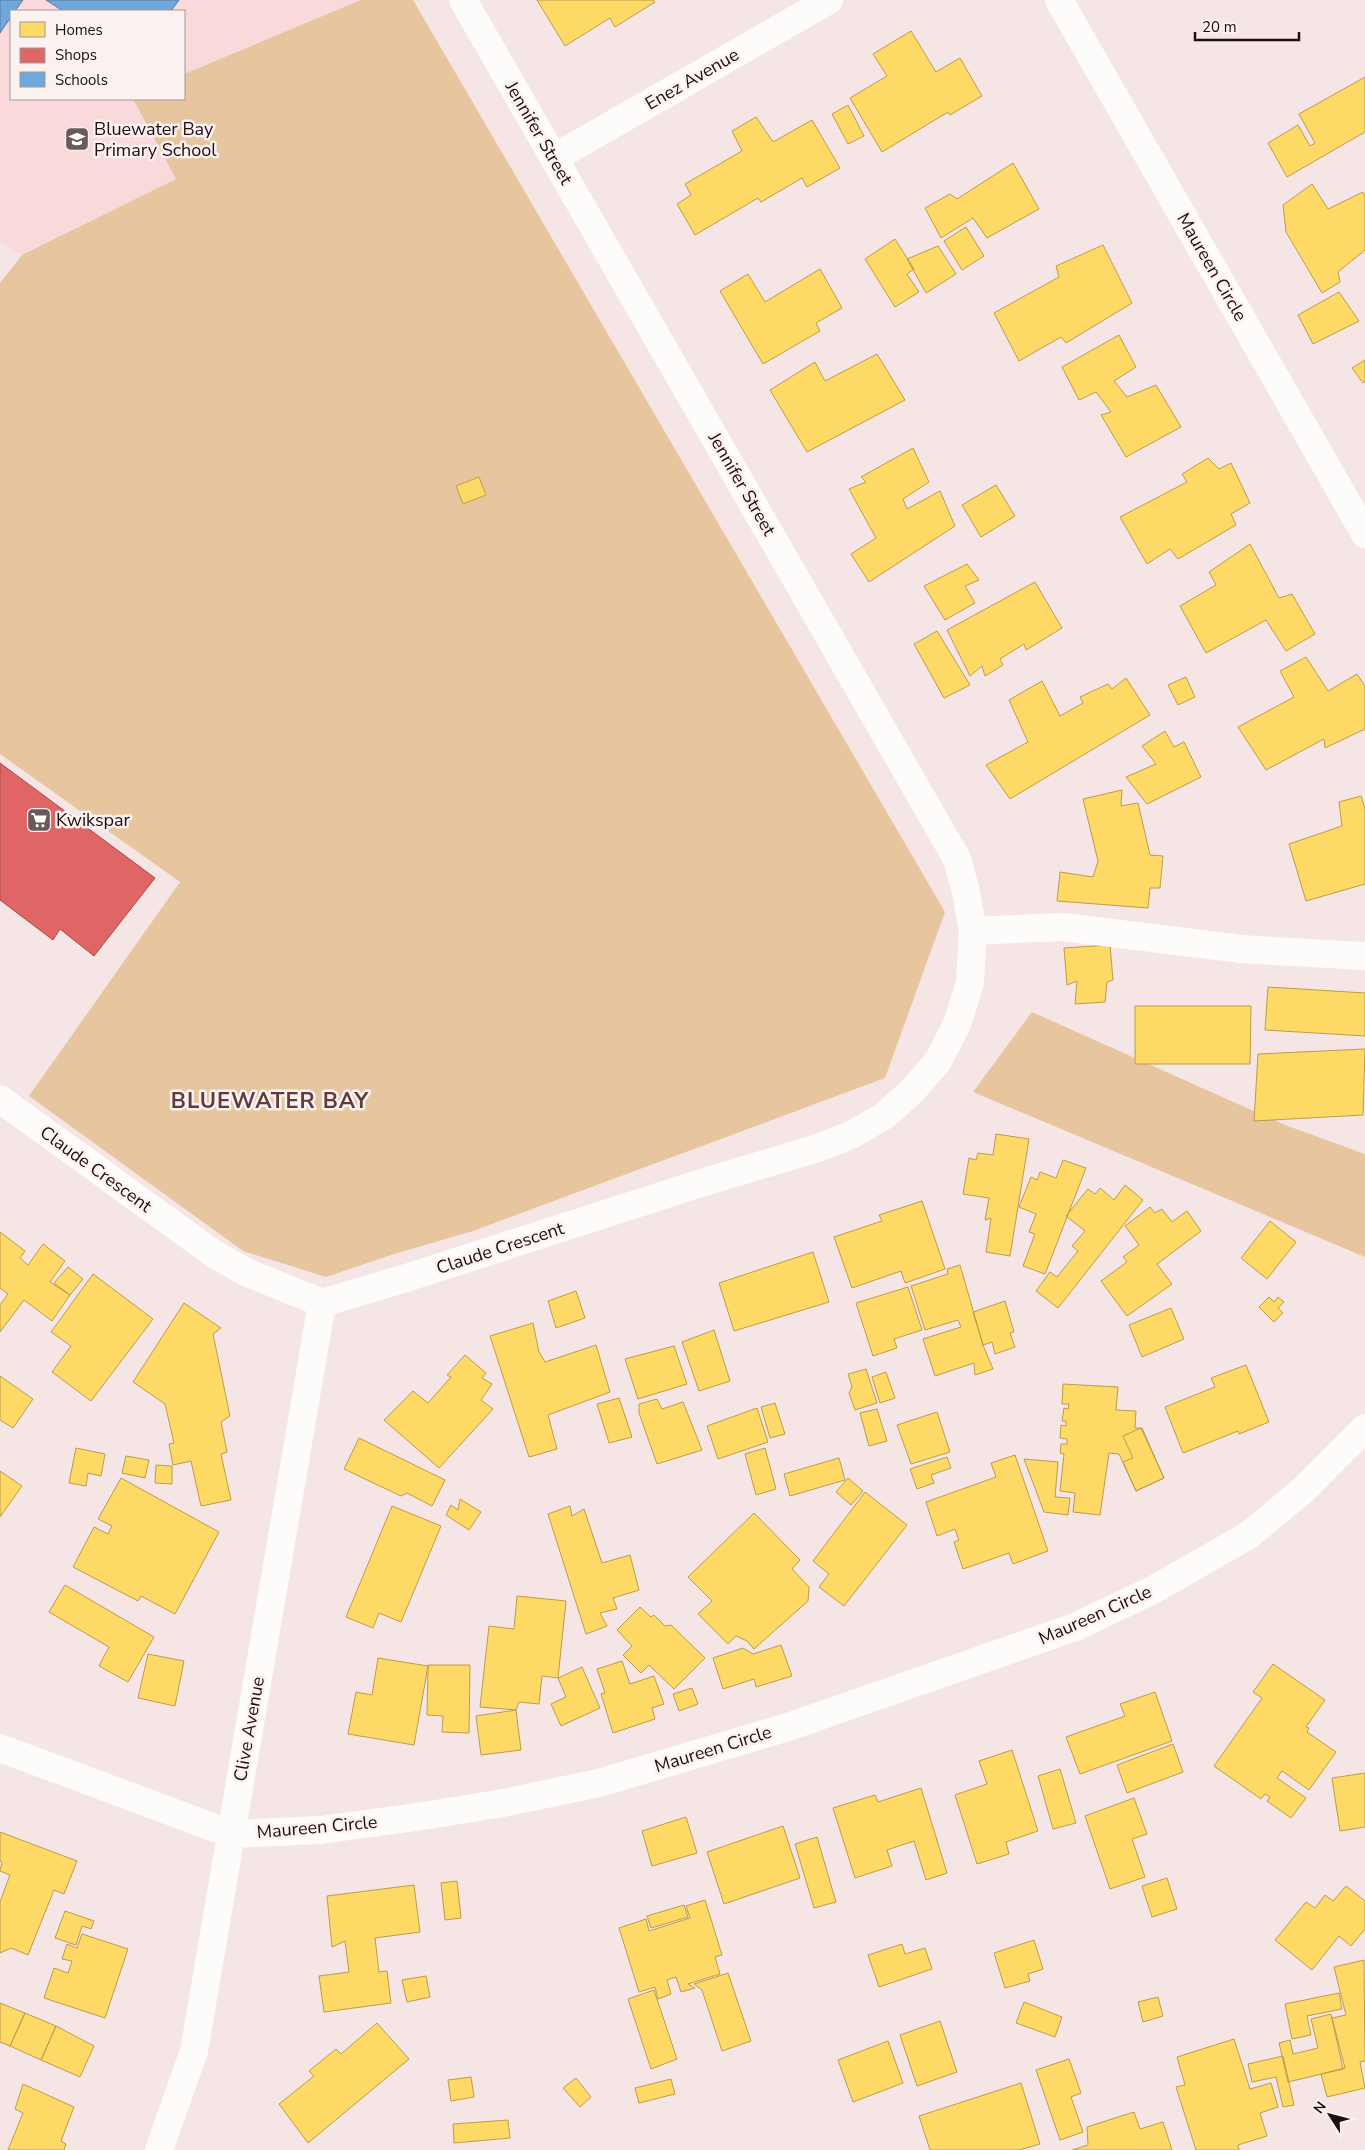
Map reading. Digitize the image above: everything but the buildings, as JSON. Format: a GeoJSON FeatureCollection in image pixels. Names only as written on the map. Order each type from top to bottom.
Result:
{"type":"FeatureCollection","features":[{"type":"Feature","properties":{"kind":"street","name":"Jennifer Street"},"geometry":{"type":"LineString","coordinates":[[463,0],[957,859],[966,892],[973,931],[970,983]]}},
{"type":"Feature","properties":{"kind":"street","name":"Enez Avenue"},"geometry":{"type":"LineString","coordinates":[[554,158],[829,0]]}},
{"type":"Feature","properties":{"kind":"street","name":"Maureen Circle"},"geometry":{"type":"LineString","coordinates":[[1059,0],[1365,534]]}},
{"type":"Feature","properties":{"kind":"street"},"geometry":{"type":"LineString","coordinates":[[973,931],[1062,927],[1236,948],[1365,956]]}},
{"type":"Feature","properties":{"kind":"street","name":"Claude Crescent"},"geometry":{"type":"LineString","coordinates":[[0,1100],[214,1254],[246,1272],[322,1303],[821,1147],[853,1134],[884,1116],[913,1090],[938,1061],[957,1024],[970,983]]}},
{"type":"Feature","properties":{"kind":"street","name":"Clive Avenue"},"geometry":{"type":"LineString","coordinates":[[159,2150],[194,2051],[322,1303]]}},
{"type":"Feature","properties":{"kind":"street","name":"Maureen Circle"},"geometry":{"type":"LineString","coordinates":[[0,1748],[231,1834],[320,1830],[414,1817],[503,1803],[599,1783],[788,1727],[1075,1627],[1153,1590],[1249,1535],[1302,1491],[1365,1428]]}},
{"type":"Feature","properties":{"kind":"shaded area","name":"Bluewater Bay Primary School"},"geometry":{"type":"Polygon","coordinates":[[[0,0],[361,0],[185,74],[185,10],[10,10],[10,100],[134,100],[176,179],[22,255],[0,243],[0,0]]]}},
{"type":"Feature","properties":{"kind":"shaded area"},"geometry":{"type":"Polygon","coordinates":[[[361,0],[413,0],[945,912],[885,1078],[473,1231],[391,1255],[326,1277],[243,1251],[29,1096],[180,882],[0,754],[0,283],[22,255],[176,179],[134,100],[185,100],[185,74],[361,0]]]}},
{"type":"Feature","properties":{"kind":"shaded area"},"geometry":{"type":"Polygon","coordinates":[[[1032,1012],[1285,1125],[1365,1154],[1365,1257],[973,1092],[1032,1012]]]}},
{"type":"Feature","properties":{"kind":"place","name":"Bluewater Bay Primary School"},"geometry":{"type":"Point","coordinates":[77,139]}},
{"type":"Feature","properties":{"kind":"place","name":"Kwikspar"},"geometry":{"type":"Point","coordinates":[39,820]}},
{"type":"Feature","properties":{"kind":"district","name":"BLUEWATER BAY"},"geometry":{"type":"Point","coordinates":[270,1101]}}]}
